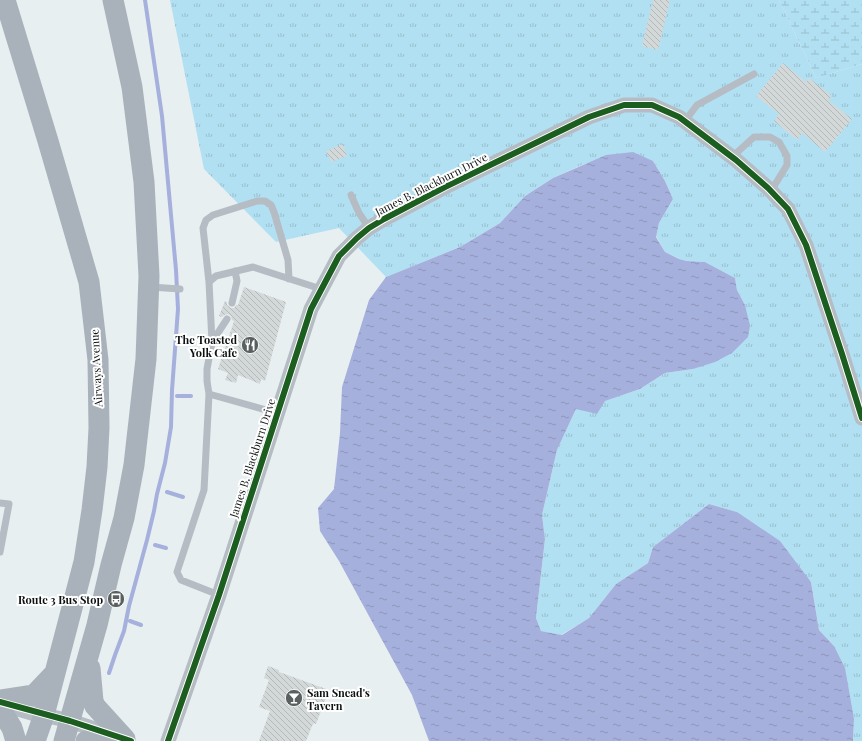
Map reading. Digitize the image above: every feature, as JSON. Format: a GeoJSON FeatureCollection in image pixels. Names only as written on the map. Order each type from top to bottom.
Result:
{"type":"FeatureCollection","features":[{"type":"Feature","properties":{"kind":"main road","name":"Airways Avenue"},"geometry":{"type":"LineString","coordinates":[[5,0],[89,282],[98,360],[99,428],[97,468],[84,562],[44,715],[35,741]]}},
{"type":"Feature","properties":{"kind":"main road"},"geometry":{"type":"LineString","coordinates":[[64,741],[89,654],[124,518],[134,465],[146,359],[149,276],[144,182],[132,88],[113,0]]}},
{"type":"Feature","properties":{"kind":"main road"},"geometry":{"type":"LineString","coordinates":[[89,654],[93,701],[95,706],[128,740]]}},
{"type":"Feature","properties":{"kind":"main road"},"geometry":{"type":"LineString","coordinates":[[0,701],[34,695],[55,673]]}},
{"type":"Feature","properties":{"kind":"main road"},"geometry":{"type":"LineString","coordinates":[[0,708],[12,728],[16,741]]}},
{"type":"Feature","properties":{"kind":"main road"},"geometry":{"type":"LineString","coordinates":[[86,741],[128,740]]}},
{"type":"Feature","properties":{"kind":"street","name":"James B. Blackburn Drive"},"geometry":{"type":"LineString","coordinates":[[168,741],[219,595],[311,309],[339,256],[369,228],[384,219],[445,187],[590,117],[624,105],[652,105],[679,116],[732,157],[771,191],[788,209],[806,245],[862,418]]}},
{"type":"Feature","properties":{"kind":"street"},"geometry":{"type":"LineString","coordinates":[[0,701],[44,715],[70,721],[128,740]]}},
{"type":"Feature","properties":{"kind":"lane"},"geometry":{"type":"LineString","coordinates":[[685,121],[697,105],[754,74]]}},
{"type":"Feature","properties":{"kind":"lane"},"geometry":{"type":"LineString","coordinates":[[732,157],[754,137],[770,137],[779,142],[787,156],[787,165],[771,191]]}},
{"type":"Feature","properties":{"kind":"lane"},"geometry":{"type":"LineString","coordinates":[[351,195],[359,213],[369,228]]}},
{"type":"Feature","properties":{"kind":"lane"},"geometry":{"type":"LineString","coordinates":[[219,595],[181,580],[177,572],[204,490],[209,394],[206,369],[212,342],[209,282],[203,228],[206,220],[213,215],[257,201],[265,201],[271,205],[288,260],[289,279]]}},
{"type":"Feature","properties":{"kind":"lane"},"geometry":{"type":"LineString","coordinates":[[209,282],[216,276],[252,267],[321,289]]}},
{"type":"Feature","properties":{"kind":"lane"},"geometry":{"type":"LineString","coordinates":[[232,304],[237,281],[235,271]]}},
{"type":"Feature","properties":{"kind":"lane"},"geometry":{"type":"LineString","coordinates":[[149,287],[180,289]]}},
{"type":"Feature","properties":{"kind":"lane"},"geometry":{"type":"LineString","coordinates":[[212,342],[227,319]]}},
{"type":"Feature","properties":{"kind":"lane"},"geometry":{"type":"LineString","coordinates":[[209,394],[277,413]]}},
{"type":"Feature","properties":{"kind":"lane"},"geometry":{"type":"LineString","coordinates":[[0,503],[9,504],[0,552]]}},
{"type":"Feature","properties":{"kind":"lane"},"geometry":{"type":"LineString","coordinates":[[0,517],[3,534]]}},
{"type":"Feature","properties":{"kind":"green space"},"geometry":{"type":"Polygon","coordinates":[[[170,0],[779,0],[816,78],[862,64],[862,741],[853,741],[854,719],[850,701],[834,646],[819,630],[811,582],[737,512],[709,504],[653,547],[648,563],[616,584],[589,618],[561,635],[541,631],[536,618],[545,539],[542,515],[557,450],[576,409],[640,389],[665,373],[693,369],[745,305],[737,290],[735,278],[705,262],[679,259],[665,252],[656,236],[659,223],[673,199],[665,181],[653,161],[584,164],[553,178],[525,196],[500,223],[460,247],[386,277],[339,228],[276,242],[204,169],[170,0]]]}},
{"type":"Feature","properties":{"kind":"green space"},"geometry":{"type":"Polygon","coordinates":[[[779,0],[862,0],[862,64],[816,78],[779,0]]]}},
{"type":"Feature","properties":{"kind":"water"},"geometry":{"type":"Polygon","coordinates":[[[633,152],[653,161],[665,181],[673,199],[659,223],[656,237],[665,252],[687,261],[705,262],[735,278],[737,290],[745,305],[750,326],[748,337],[732,353],[715,362],[693,369],[665,373],[640,389],[605,401],[597,414],[576,409],[557,450],[542,515],[545,539],[536,618],[541,631],[562,635],[589,618],[616,584],[648,563],[653,547],[709,504],[737,512],[780,541],[811,582],[819,630],[834,646],[845,668],[854,719],[853,741],[429,741],[412,695],[339,561],[320,531],[318,508],[334,489],[340,433],[342,387],[369,300],[386,277],[460,247],[500,223],[525,196],[553,178],[606,155],[633,152]]]}},
{"type":"Feature","properties":{"kind":"building"},"geometry":{"type":"Polygon","coordinates":[[[653,0],[670,0],[658,50],[642,46],[653,0]]]}},
{"type":"Feature","properties":{"kind":"building"},"geometry":{"type":"Polygon","coordinates":[[[783,63],[806,82],[809,78],[832,96],[828,100],[852,119],[825,152],[802,133],[797,140],[774,121],[779,114],[756,96],[783,63]]]}},
{"type":"Feature","properties":{"kind":"building"},"geometry":{"type":"Polygon","coordinates":[[[343,144],[347,156],[331,162],[326,151],[343,144]]]}},
{"type":"Feature","properties":{"kind":"building","name":"The Toasted Yolk Cafe"},"geometry":{"type":"Polygon","coordinates":[[[244,287],[286,302],[265,381],[261,379],[260,384],[238,375],[236,383],[225,380],[228,373],[218,369],[234,321],[228,314],[222,317],[219,316],[225,301],[231,308],[238,305],[244,287]]]}},
{"type":"Feature","properties":{"kind":"building","name":"Sam Snead's Tavern"},"geometry":{"type":"Polygon","coordinates":[[[268,666],[279,670],[279,672],[329,690],[316,724],[314,723],[312,726],[306,741],[259,741],[270,711],[259,707],[269,680],[264,678],[268,666]]]}},
{"type":"Feature","properties":{"kind":"waterway"},"geometry":{"type":"LineString","coordinates":[[109,673],[124,631],[165,463],[171,427],[178,309],[176,270],[162,116],[145,0]]}},
{"type":"Feature","properties":{"kind":"waterway"},"geometry":{"type":"LineString","coordinates":[[177,396],[191,396]]}},
{"type":"Feature","properties":{"kind":"waterway"},"geometry":{"type":"LineString","coordinates":[[167,492],[183,497]]}},
{"type":"Feature","properties":{"kind":"waterway"},"geometry":{"type":"LineString","coordinates":[[155,545],[166,548]]}},
{"type":"Feature","properties":{"kind":"waterway"},"geometry":{"type":"LineString","coordinates":[[130,621],[141,625]]}},
{"type":"Feature","properties":{"kind":"cycle path"},"geometry":{"type":"LineString","coordinates":[[168,741],[219,595],[311,309],[339,256],[369,228],[384,219],[445,187],[589,117],[624,105],[652,105],[679,117],[736,160],[768,188],[788,209],[806,245],[862,418]]}},
{"type":"Feature","properties":{"kind":"cycle path"},"geometry":{"type":"LineString","coordinates":[[0,702],[70,721],[131,741]]}},
{"type":"Feature","properties":{"kind":"place","name":"The Toasted Yolk Cafe"},"geometry":{"type":"Point","coordinates":[250,345]}},
{"type":"Feature","properties":{"kind":"place","name":"Route 3 Bus Stop"},"geometry":{"type":"Point","coordinates":[116,599]}},
{"type":"Feature","properties":{"kind":"place","name":"Sam Snead's Tavern"},"geometry":{"type":"Point","coordinates":[294,698]}}]}
